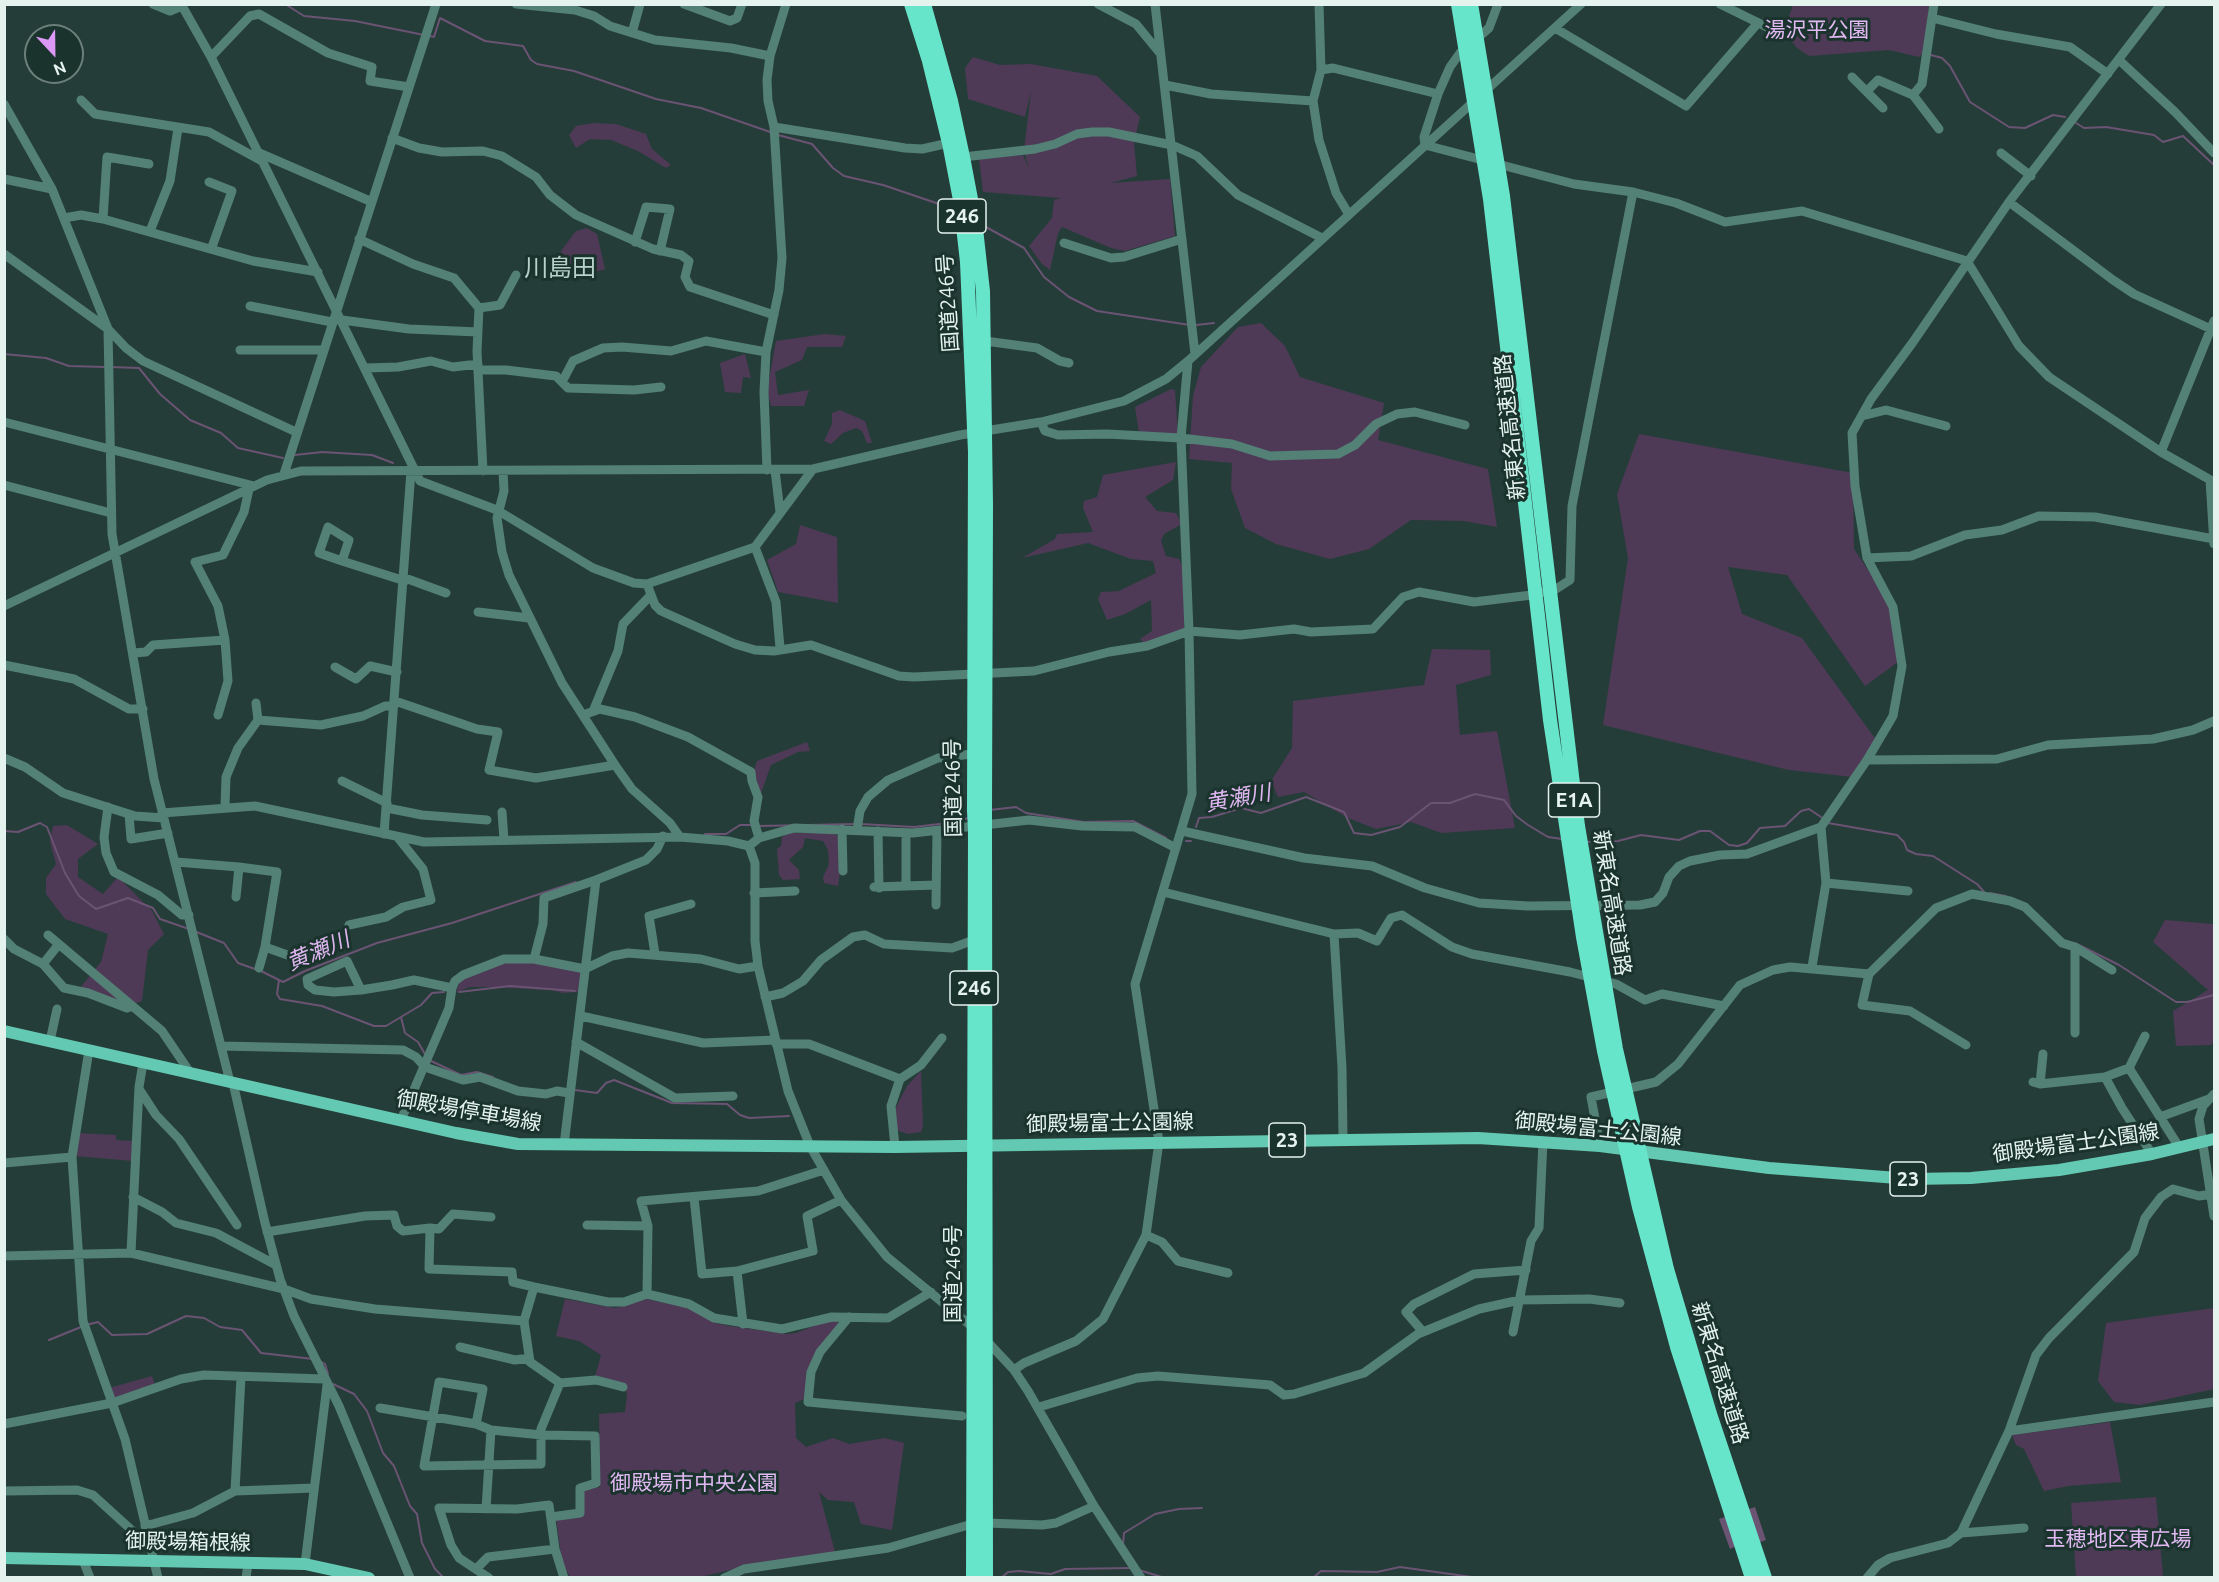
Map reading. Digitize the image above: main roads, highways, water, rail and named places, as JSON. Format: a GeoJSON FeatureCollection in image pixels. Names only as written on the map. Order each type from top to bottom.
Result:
{"type":"FeatureCollection","features":[{"type":"Feature","properties":{"kind":"highway","name":"国道246号"},"geometry":{"type":"LineString","coordinates":[[911,4],[929,61],[960,200],[980,432]]}},
{"type":"Feature","properties":{"kind":"highway","name":"国道246号"},"geometry":{"type":"LineString","coordinates":[[924,4],[951,100],[975,220],[985,341],[980,432],[979,1144],[974,1329],[979,1523],[986,1578]]}},
{"type":"Feature","properties":{"kind":"highway","name":"新東名高速道路"},"geometry":{"type":"LineString","coordinates":[[1458,4],[1493,223],[1552,731],[1581,926],[1604,1051],[1639,1207],[1677,1347],[1752,1578]]}},
{"type":"Feature","properties":{"kind":"highway","name":"新東名高速道路"},"geometry":{"type":"LineString","coordinates":[[1471,4],[1503,196],[1563,720],[1603,980],[1631,1122],[1667,1269],[1710,1414],[1765,1578]]}},
{"type":"Feature","properties":{"kind":"highway","name":"国道246号"},"geometry":{"type":"LineString","coordinates":[[979,674],[972,754],[980,809]]}},
{"type":"Feature","properties":{"kind":"highway","name":"国道246号"},"geometry":{"type":"LineString","coordinates":[[973,1578],[979,1523],[985,1340],[974,940],[980,830]]}},
{"type":"Feature","properties":{"kind":"main road","name":"御殿場停車場線"},"geometry":{"type":"LineString","coordinates":[[4,1031],[508,1142],[564,1145],[895,1147],[979,1144]]}},
{"type":"Feature","properties":{"kind":"main road","name":"御殿場富士公園線"},"geometry":{"type":"LineString","coordinates":[[979,1144],[1343,1138],[1543,1141],[1780,1169],[1910,1179],[2016,1174],[2103,1163],[2208,1140]]}},
{"type":"Feature","properties":{"kind":"main road","name":"御殿場箱根線"},"geometry":{"type":"LineString","coordinates":[[4,1558],[305,1564],[369,1578]]}},
{"type":"Feature","properties":{"kind":"waterway"},"geometry":{"type":"LineString","coordinates":[[285,4],[304,16],[355,21],[424,35]]}},
{"type":"Feature","properties":{"kind":"waterway"},"geometry":{"type":"LineString","coordinates":[[430,36],[434,37],[440,18],[485,41],[523,46],[531,60],[537,64],[574,71],[656,99],[701,108],[773,133]]}},
{"type":"Feature","properties":{"kind":"waterway"},"geometry":{"type":"LineString","coordinates":[[1931,55],[1942,58],[1950,66],[1970,102],[2009,127],[2025,128],[2053,115],[2065,117]]}},
{"type":"Feature","properties":{"kind":"waterway"},"geometry":{"type":"LineString","coordinates":[[2076,123],[2084,128],[2106,127],[2154,135],[2163,142],[2183,136],[2214,165]]}},
{"type":"Feature","properties":{"kind":"waterway"},"geometry":{"type":"LineString","coordinates":[[778,135],[812,144],[833,168],[844,176],[883,185],[948,207]]}},
{"type":"Feature","properties":{"kind":"waterway"},"geometry":{"type":"LineString","coordinates":[[986,227],[1024,248],[1044,277],[1069,297],[1097,311],[1190,325]]}},
{"type":"Feature","properties":{"kind":"waterway"},"geometry":{"type":"LineString","coordinates":[[1196,325],[1214,323]]}},
{"type":"Feature","properties":{"kind":"waterway"},"geometry":{"type":"LineString","coordinates":[[4,354],[46,358],[69,366],[105,367]]}},
{"type":"Feature","properties":{"kind":"waterway"},"geometry":{"type":"LineString","coordinates":[[111,367],[139,368],[160,394],[190,420],[221,433],[238,448],[283,458]]}},
{"type":"Feature","properties":{"kind":"waterway"},"geometry":{"type":"LineString","coordinates":[[295,455],[322,452],[372,455],[393,463]]}},
{"type":"Feature","properties":{"kind":"waterway","name":"黄瀬川"},"geometry":{"type":"LineString","coordinates":[[1196,827],[1199,818],[1212,817],[1241,808],[1261,813],[1306,797],[1344,812],[1354,833],[1371,835],[1400,827],[1431,803],[1450,803],[1475,794],[1504,800],[1516,816],[1528,825],[1548,837],[1562,839]]}},
{"type":"Feature","properties":{"kind":"waterway","name":"黄瀬川"},"geometry":{"type":"LineString","coordinates":[[990,810],[1016,807],[1026,813],[1084,822],[1133,821],[1166,838]]}},
{"type":"Feature","properties":{"kind":"waterway"},"geometry":{"type":"LineString","coordinates":[[1586,842],[1618,841],[1641,835],[1679,840],[1700,831],[1710,831],[1729,845],[1738,846],[1747,843],[1760,828],[1785,826],[1801,811],[1809,809],[1824,819]]}},
{"type":"Feature","properties":{"kind":"waterway","name":"黄瀬川"},"geometry":{"type":"LineString","coordinates":[[861,824],[914,827],[956,822],[968,818]]}},
{"type":"Feature","properties":{"kind":"waterway","name":"黄瀬川"},"geometry":{"type":"LineString","coordinates":[[4,831],[18,832],[40,823],[47,827],[65,873],[79,896],[96,909],[128,898],[153,908],[160,919],[189,929]]}},
{"type":"Feature","properties":{"kind":"waterway"},"geometry":{"type":"LineString","coordinates":[[1828,823],[1897,835],[1904,842],[1907,850],[1916,854],[1933,856],[1977,884],[1985,893]]}},
{"type":"Feature","properties":{"kind":"waterway","name":"黄瀬川"},"geometry":{"type":"LineString","coordinates":[[759,826],[855,824]]}},
{"type":"Feature","properties":{"kind":"waterway","name":"黄瀬川"},"geometry":{"type":"LineString","coordinates":[[705,834],[726,834],[740,825],[753,825]]}},
{"type":"Feature","properties":{"kind":"waterway","name":"黄瀬川"},"geometry":{"type":"LineString","coordinates":[[1186,841],[1191,841]]}},
{"type":"Feature","properties":{"kind":"waterway","name":"黄瀬川"},"geometry":{"type":"LineString","coordinates":[[261,971],[283,982],[377,943],[452,923],[576,882]]}},
{"type":"Feature","properties":{"kind":"waterway"},"geometry":{"type":"LineString","coordinates":[[1990,893],[2006,896]]}},
{"type":"Feature","properties":{"kind":"waterway","name":"黄瀬川"},"geometry":{"type":"LineString","coordinates":[[194,931],[224,943],[238,963],[255,969]]}},
{"type":"Feature","properties":{"kind":"waterway"},"geometry":{"type":"LineString","coordinates":[[2075,943],[2119,965],[2176,1002],[2187,1002],[2214,995]]}},
{"type":"Feature","properties":{"kind":"waterway"},"geometry":{"type":"LineString","coordinates":[[279,980],[277,994],[280,999],[322,1006],[374,1026],[386,1026],[421,1005],[432,993],[444,992]]}},
{"type":"Feature","properties":{"kind":"waterway"},"geometry":{"type":"LineString","coordinates":[[459,992],[510,986],[575,991]]}},
{"type":"Feature","properties":{"kind":"waterway"},"geometry":{"type":"LineString","coordinates":[[401,1017],[405,1033],[418,1042],[426,1056]]}},
{"type":"Feature","properties":{"kind":"waterway"},"geometry":{"type":"LineString","coordinates":[[429,1060],[461,1075],[477,1072],[493,1077]]}},
{"type":"Feature","properties":{"kind":"waterway"},"geometry":{"type":"LineString","coordinates":[[575,1090],[597,1093],[606,1083],[614,1080],[672,1103],[727,1104],[740,1115],[749,1118],[789,1116]]}},
{"type":"Feature","properties":{"kind":"waterway"},"geometry":{"type":"LineString","coordinates":[[86,1325],[98,1322],[112,1335],[147,1334],[186,1316],[204,1318],[220,1327],[242,1330],[261,1353],[313,1359]]}},
{"type":"Feature","properties":{"kind":"waterway"},"geometry":{"type":"LineString","coordinates":[[49,1340],[81,1327]]}},
{"type":"Feature","properties":{"kind":"waterway"},"geometry":{"type":"LineString","coordinates":[[321,1362],[325,1364],[328,1374]]}},
{"type":"Feature","properties":{"kind":"waterway"},"geometry":{"type":"LineString","coordinates":[[333,1384],[354,1394],[367,1411],[383,1453],[394,1466],[410,1506],[417,1514],[422,1543],[435,1569],[444,1578]]}},
{"type":"Feature","properties":{"kind":"waterway"},"geometry":{"type":"LineString","coordinates":[[1123,1545],[1124,1533],[1155,1514],[1179,1509],[1202,1508]]}},
{"type":"Feature","properties":{"kind":"waterway"},"geometry":{"type":"LineString","coordinates":[[1313,1578],[1321,1571],[1377,1572],[1400,1567],[1479,1578]]}},
{"type":"Feature","properties":{"kind":"waterway"},"geometry":{"type":"LineString","coordinates":[[1001,1578],[1008,1572],[1019,1571],[1051,1574],[1065,1569],[1131,1568]]}},
{"type":"Feature","properties":{"kind":"waterway"},"geometry":{"type":"LineString","coordinates":[[1139,1570],[1165,1578]]}},
{"type":"Feature","properties":{"kind":"district","name":"川島田"},"geometry":{"type":"Point","coordinates":[560,268]}},
{"type":"Feature","properties":{"kind":"park label","name":"湯沢平公園"},"geometry":{"type":"Point","coordinates":[1817,30]}},
{"type":"Feature","properties":{"kind":"park label","name":"御殿場市中央公園"},"geometry":{"type":"Point","coordinates":[694,1483]}},
{"type":"Feature","properties":{"kind":"park label","name":"玉穂地区東広場"},"geometry":{"type":"Point","coordinates":[2118,1539]}}]}
